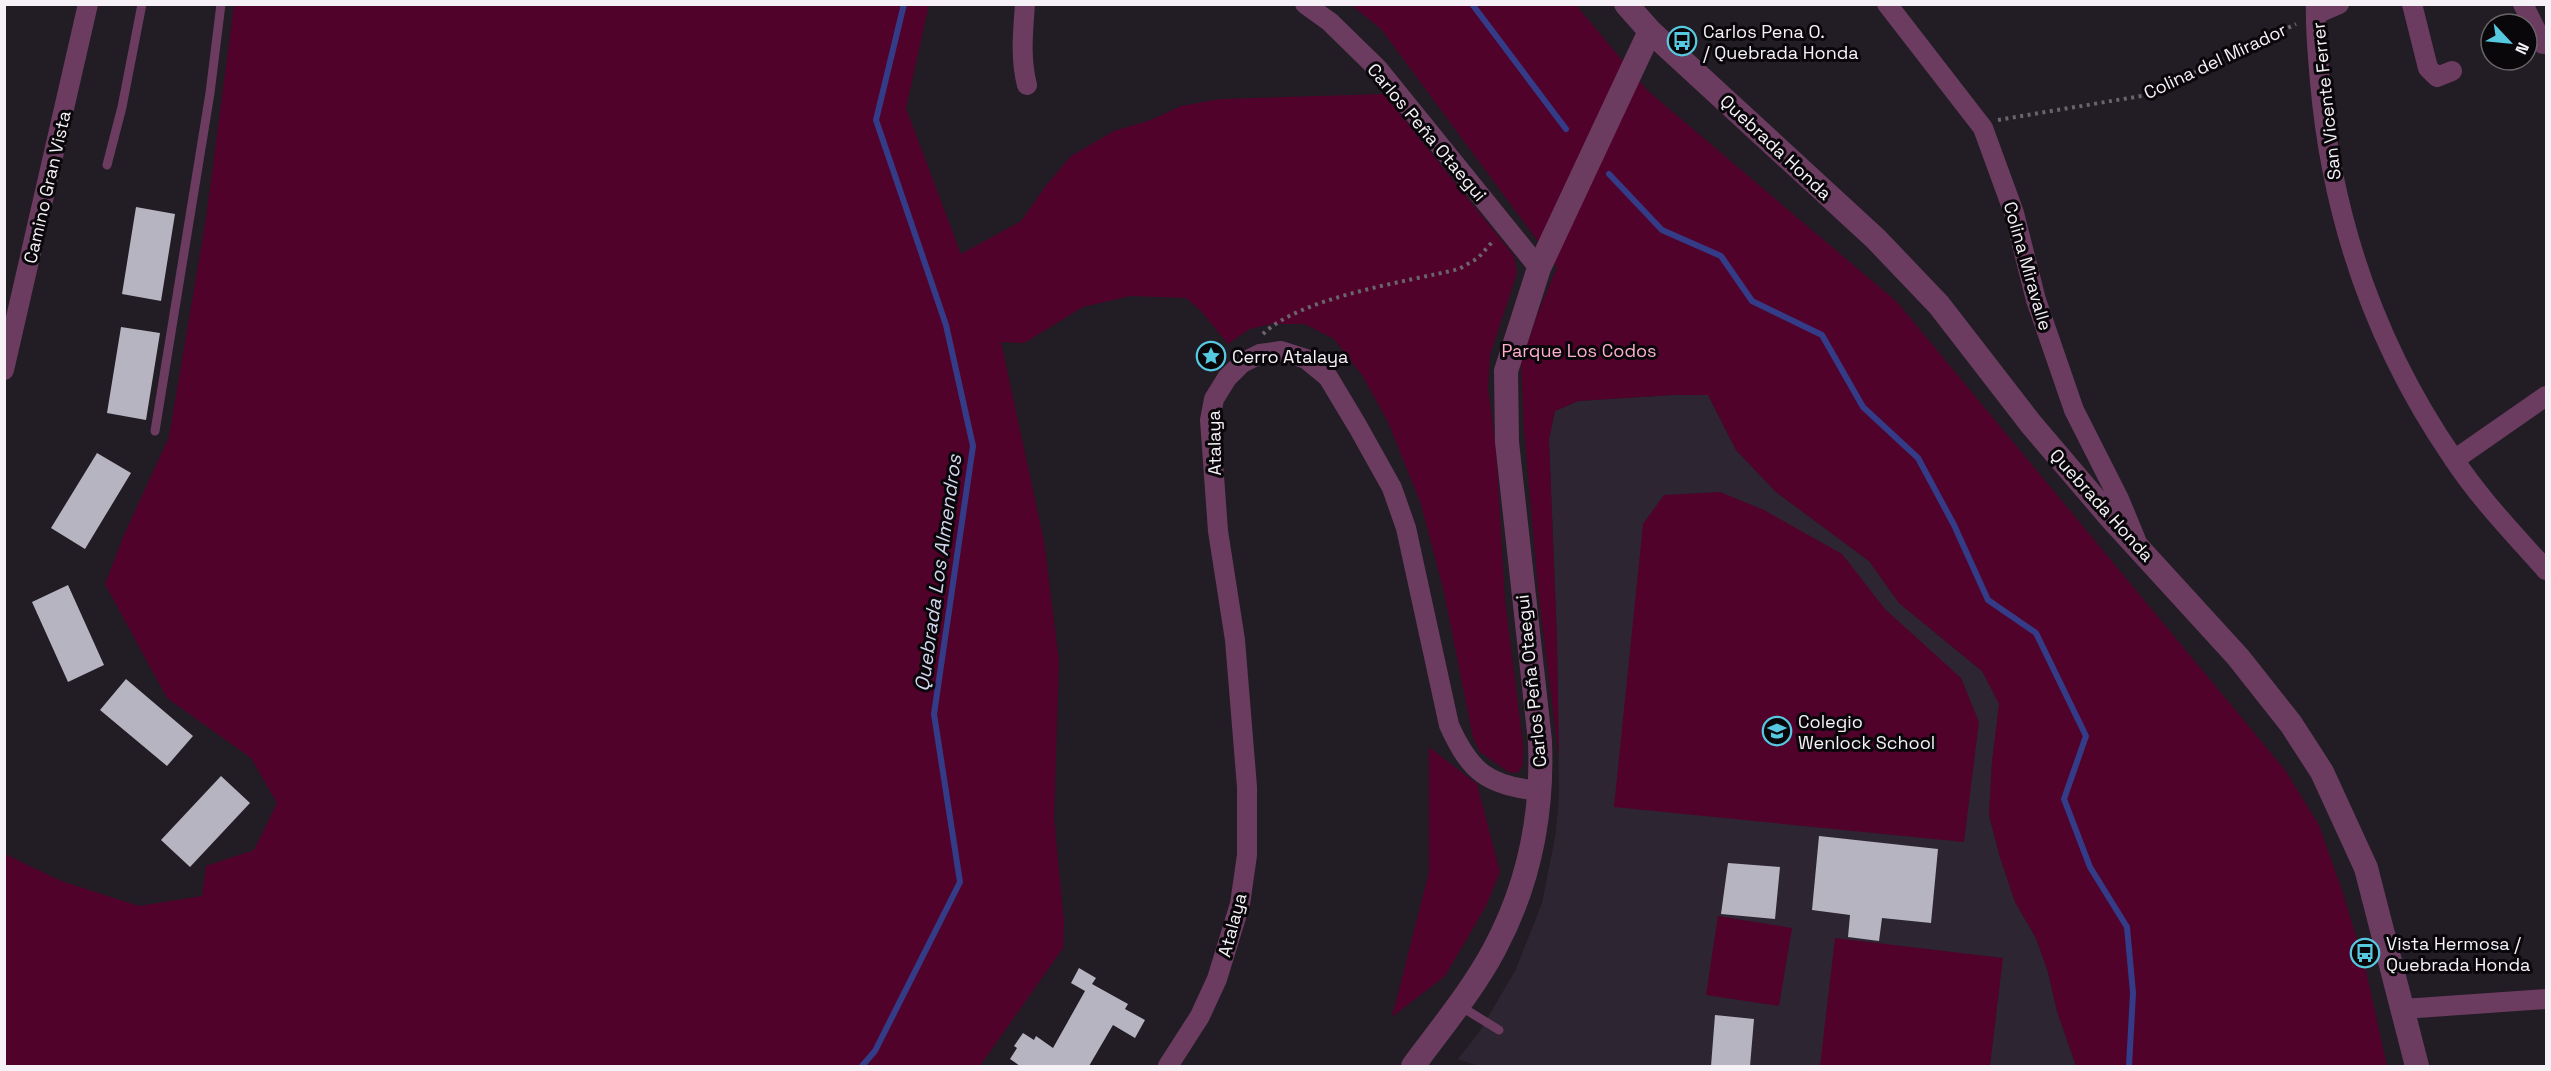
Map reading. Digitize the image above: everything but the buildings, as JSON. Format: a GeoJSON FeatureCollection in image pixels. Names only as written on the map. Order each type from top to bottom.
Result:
{"type":"FeatureCollection","features":[{"type":"Feature","properties":{"kind":"street","name":"Camino Gran Vista"},"geometry":{"type":"LineString","coordinates":[[4,370],[88,4]]}},
{"type":"Feature","properties":{"kind":"street"},"geometry":{"type":"LineString","coordinates":[[1025,4],[1022,48],[1027,85]]}},
{"type":"Feature","properties":{"kind":"street","name":"Carlos Peña Otaegui"},"geometry":{"type":"LineString","coordinates":[[1305,4],[1330,22],[1379,70],[1539,268]]}},
{"type":"Feature","properties":{"kind":"street"},"geometry":{"type":"LineString","coordinates":[[1626,4],[1650,31]]}},
{"type":"Feature","properties":{"kind":"street","name":"Colina Miravalle"},"geometry":{"type":"LineString","coordinates":[[1887,4],[1979,123],[2014,213],[2036,300],[2074,410],[2119,499],[2139,546]]}},
{"type":"Feature","properties":{"kind":"street"},"geometry":{"type":"LineString","coordinates":[[2316,9],[2340,4]]}},
{"type":"Feature","properties":{"kind":"street"},"geometry":{"type":"LineString","coordinates":[[2412,4],[2428,68],[2437,77],[2452,71]]}},
{"type":"Feature","properties":{"kind":"street"},"geometry":{"type":"LineString","coordinates":[[2523,4],[2542,44]]}},
{"type":"Feature","properties":{"kind":"street","name":"San Vicente Ferrer"},"geometry":{"type":"LineString","coordinates":[[2316,9],[2328,149],[2349,241],[2364,287],[2386,341],[2422,411],[2454,460],[2506,526],[2547,570]]}},
{"type":"Feature","properties":{"kind":"street","name":"Carlos Peña Otaegui"},"geometry":{"type":"LineString","coordinates":[[1413,1066],[1494,951],[1520,892],[1534,836],[1540,791],[1538,717],[1507,442],[1506,371],[1539,268],[1650,31]]}},
{"type":"Feature","properties":{"kind":"street","name":"Quebrada Honda"},"geometry":{"type":"LineString","coordinates":[[1650,31],[1876,239],[1939,305],[2031,424],[2238,657],[2291,724],[2322,772],[2366,868],[2417,1066]]}},
{"type":"Feature","properties":{"kind":"street","name":"Atalaya"},"geometry":{"type":"LineString","coordinates":[[1168,1066],[1200,1016],[1217,980],[1240,904],[1247,855],[1247,787],[1235,640],[1218,531],[1210,420],[1214,399],[1227,378],[1242,363],[1260,354],[1281,351],[1306,359],[1328,377],[1392,488],[1414,561],[1449,725],[1462,753],[1476,770],[1492,779],[1519,789],[1540,791]]}},
{"type":"Feature","properties":{"kind":"street"},"geometry":{"type":"LineString","coordinates":[[2454,460],[2547,396]]}},
{"type":"Feature","properties":{"kind":"street"},"geometry":{"type":"LineString","coordinates":[[2403,1009],[2547,999]]}},
{"type":"Feature","properties":{"kind":"lane"},"geometry":{"type":"LineString","coordinates":[[106,165],[122,107],[142,4]]}},
{"type":"Feature","properties":{"kind":"lane"},"geometry":{"type":"LineString","coordinates":[[155,431],[210,93],[221,4]]}},
{"type":"Feature","properties":{"kind":"lane"},"geometry":{"type":"LineString","coordinates":[[1458,1004],[1499,1030]]}},
{"type":"Feature","properties":{"kind":"path","name":"Colina del Mirador"},"geometry":{"type":"LineString","coordinates":[[1979,123],[2148,95],[2316,9]]}},
{"type":"Feature","properties":{"kind":"path"},"geometry":{"type":"LineString","coordinates":[[1242,363],[1252,345],[1270,327],[1308,306],[1459,269],[1478,258],[1505,226]]}},
{"type":"Feature","properties":{"kind":"shaded area","name":"Colegio Wenlock School"},"geometry":{"type":"Polygon","coordinates":[[[1708,395],[1736,450],[1776,492],[1869,561],[1899,603],[1982,671],[2000,704],[1992,762],[1989,816],[2015,902],[2036,938],[2048,972],[2057,1011],[2076,1066],[1478,1066],[1458,1059],[1480,1031],[1516,969],[1542,903],[1556,832],[1559,795],[1557,640],[1549,439],[1555,411],[1578,401],[1708,395]]]}},
{"type":"Feature","properties":{"kind":"green space"},"geometry":{"type":"Polygon","coordinates":[[[234,5],[929,5],[906,108],[961,254],[1021,221],[1071,156],[1114,131],[1151,120],[1181,106],[1221,99],[1384,94],[1514,256],[1517,273],[1490,355],[1488,388],[1496,451],[1505,600],[1523,745],[1523,764],[1519,772],[1510,773],[1480,752],[1473,738],[1444,592],[1421,504],[1388,422],[1362,375],[1334,339],[1305,324],[1271,324],[1250,329],[1228,344],[1201,311],[1186,298],[1130,296],[1083,307],[1024,343],[1001,342],[1044,541],[1059,661],[1054,818],[1064,923],[1063,948],[980,1066],[5,1066],[5,854],[61,881],[139,906],[202,896],[206,866],[254,850],[277,803],[251,758],[167,698],[105,584],[124,535],[169,437],[206,219],[234,5]]]}},
{"type":"Feature","properties":{"kind":"green space","name":"Parque Los Codos"},"geometry":{"type":"Polygon","coordinates":[[[1351,5],[1576,5],[1648,91],[1897,302],[2285,770],[2319,825],[2343,893],[2365,966],[2387,1066],[2076,1066],[2057,1011],[2048,972],[2036,938],[2015,902],[1989,815],[1999,704],[1982,671],[1899,603],[1869,561],[1776,492],[1736,450],[1708,395],[1578,401],[1555,411],[1549,439],[1559,758],[1539,598],[1524,430],[1521,364],[1537,315],[1557,267],[1381,29],[1351,5]]]}},
{"type":"Feature","properties":{"kind":"green space"},"geometry":{"type":"Polygon","coordinates":[[[1720,492],[1764,510],[1842,554],[1885,609],[1961,678],[1979,722],[1964,842],[1614,807],[1643,524],[1664,495],[1720,492]]]}},
{"type":"Feature","properties":{"kind":"green space"},"geometry":{"type":"Polygon","coordinates":[[[1429,747],[1477,784],[1500,872],[1486,906],[1445,976],[1392,1017],[1429,872],[1429,747]]]}},
{"type":"Feature","properties":{"kind":"green space"},"geometry":{"type":"Polygon","coordinates":[[[1718,916],[1792,928],[1779,1006],[1706,995],[1718,916]]]}},
{"type":"Feature","properties":{"kind":"green space"},"geometry":{"type":"Polygon","coordinates":[[[1835,938],[2003,958],[1990,1066],[1820,1066],[1835,938]]]}},
{"type":"Feature","properties":{"kind":"waterway","name":"Quebrada Los Almendros"},"geometry":{"type":"LineString","coordinates":[[862,1066],[875,1051],[960,882],[934,714],[973,446],[946,325],[876,120],[904,4]]}},
{"type":"Feature","properties":{"kind":"waterway"},"geometry":{"type":"LineString","coordinates":[[1472,4],[1566,129]]}},
{"type":"Feature","properties":{"kind":"waterway"},"geometry":{"type":"LineString","coordinates":[[1609,174],[1662,230],[1721,256],[1752,301],[1822,335],[1863,407],[1918,458],[1954,525],[1988,600],[2036,633],[2086,736],[2064,799],[2090,867],[2127,927],[2133,993],[2129,1066]]}},
{"type":"Feature","properties":{"kind":"place","name":"Carlos Pena O. / Quebrada Honda"},"geometry":{"type":"Point","coordinates":[1682,41]}},
{"type":"Feature","properties":{"kind":"place","name":"Cerro Atalaya"},"geometry":{"type":"Point","coordinates":[1211,356]}},
{"type":"Feature","properties":{"kind":"place","name":"Colegio Wenlock School"},"geometry":{"type":"Point","coordinates":[1777,731]}},
{"type":"Feature","properties":{"kind":"place","name":"Vista Hermosa / Quebrada Honda"},"geometry":{"type":"Point","coordinates":[2365,953]}}]}
